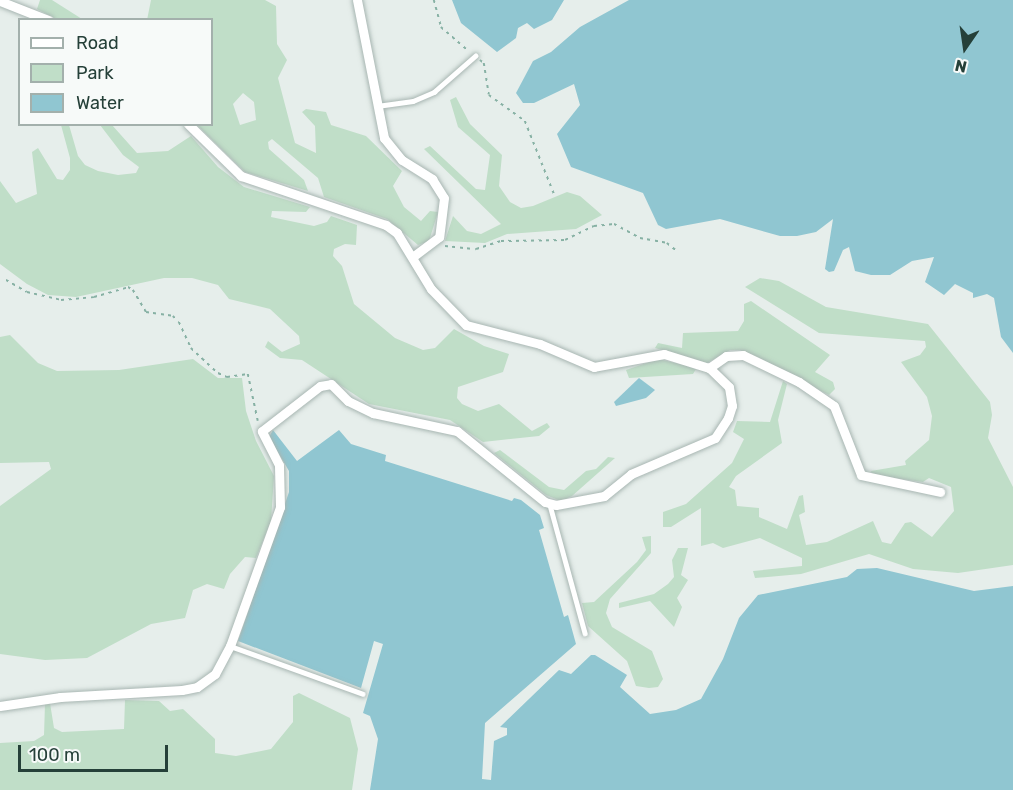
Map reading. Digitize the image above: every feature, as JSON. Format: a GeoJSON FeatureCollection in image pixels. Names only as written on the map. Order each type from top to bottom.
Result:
{"type":"FeatureCollection","features":[{"type":"Feature","properties":{"kind":"street"},"geometry":{"type":"LineString","coordinates":[[21,8],[27,0]]}},
{"type":"Feature","properties":{"kind":"street"},"geometry":{"type":"LineString","coordinates":[[357,0],[375,106],[384,138],[393,149],[441,189],[444,218],[434,244],[414,256]]}},
{"type":"Feature","properties":{"kind":"street"},"geometry":{"type":"LineString","coordinates":[[0,1],[44,18]]}},
{"type":"Feature","properties":{"kind":"street"},"geometry":{"type":"LineString","coordinates":[[0,706],[197,687],[215,674],[230,646],[283,492],[279,465],[262,430],[320,386],[331,384],[348,401],[366,411],[457,432],[550,504],[567,506],[594,500],[631,474],[715,438],[728,418],[731,397],[725,380],[709,368],[664,354],[594,367],[540,344],[475,329],[440,301],[398,233],[386,225],[241,176],[190,126]]}},
{"type":"Feature","properties":{"kind":"street"},"geometry":{"type":"LineString","coordinates":[[709,368],[726,356],[743,355],[799,382],[834,406],[861,475],[940,492]]}},
{"type":"Feature","properties":{"kind":"lane"},"geometry":{"type":"LineString","coordinates":[[375,106],[413,101],[434,92],[475,56]]}},
{"type":"Feature","properties":{"kind":"lane"},"geometry":{"type":"LineString","coordinates":[[550,504],[585,633]]}},
{"type":"Feature","properties":{"kind":"lane"},"geometry":{"type":"LineString","coordinates":[[230,646],[363,694]]}},
{"type":"Feature","properties":{"kind":"path"},"geometry":{"type":"LineString","coordinates":[[434,0],[441,27],[484,63],[489,95],[525,121],[554,194]]}},
{"type":"Feature","properties":{"kind":"path"},"geometry":{"type":"LineString","coordinates":[[434,244],[476,249],[501,241],[566,240],[594,226],[614,224],[640,238],[667,243],[677,251]]}},
{"type":"Feature","properties":{"kind":"path"},"geometry":{"type":"LineString","coordinates":[[6,280],[27,292],[61,300],[94,297],[128,287],[133,290],[146,312],[174,316],[191,348],[218,373],[227,377],[248,374],[262,430]]}},
{"type":"Feature","properties":{"kind":"green space"},"geometry":{"type":"Polygon","coordinates":[[[40,0],[52,0],[80,18],[54,18],[37,9],[40,0]]]}},
{"type":"Feature","properties":{"kind":"green space"},"geometry":{"type":"Polygon","coordinates":[[[151,0],[265,0],[276,6],[277,44],[287,60],[278,78],[295,143],[316,153],[315,126],[302,112],[306,109],[326,112],[331,125],[366,136],[402,171],[393,186],[404,207],[421,221],[430,211],[438,212],[429,241],[418,245],[387,219],[324,197],[318,178],[272,139],[268,142],[269,149],[304,180],[308,191],[245,172],[198,126],[213,126],[213,18],[147,18],[151,0]],[[243,93],[233,104],[240,125],[256,120],[254,102],[243,93]]]}},
{"type":"Feature","properties":{"kind":"green space"},"geometry":{"type":"Polygon","coordinates":[[[456,97],[470,124],[502,155],[499,186],[510,202],[521,208],[533,206],[567,192],[580,196],[602,215],[576,229],[507,234],[485,243],[445,241],[453,216],[467,231],[481,234],[501,224],[424,149],[430,146],[476,189],[485,190],[490,155],[458,127],[450,100],[456,97]]]}},
{"type":"Feature","properties":{"kind":"green space"},"geometry":{"type":"Polygon","coordinates":[[[61,126],[69,126],[78,156],[85,165],[98,171],[118,175],[136,173],[139,167],[123,155],[101,126],[113,126],[137,153],[168,151],[191,136],[218,167],[244,187],[310,207],[306,212],[272,211],[271,217],[314,226],[327,222],[331,216],[357,225],[356,245],[345,244],[334,249],[333,256],[342,266],[354,304],[395,338],[423,350],[435,348],[454,329],[484,346],[509,354],[503,372],[458,387],[457,398],[462,404],[478,411],[499,404],[532,431],[547,423],[550,427],[539,436],[483,442],[450,420],[369,404],[302,360],[280,358],[265,347],[268,341],[282,352],[300,344],[299,336],[270,309],[229,299],[218,285],[192,278],[164,278],[76,297],[48,295],[27,284],[0,264],[0,181],[16,203],[37,194],[32,152],[38,148],[57,179],[63,180],[70,170],[70,158],[61,126]]]}},
{"type":"Feature","properties":{"kind":"green space"},"geometry":{"type":"Polygon","coordinates":[[[760,278],[779,281],[826,307],[928,324],[990,402],[992,415],[988,438],[1013,487],[1013,565],[958,573],[913,569],[869,554],[801,574],[755,578],[753,571],[802,566],[802,558],[760,538],[723,548],[713,543],[701,546],[701,508],[671,527],[663,527],[663,512],[686,504],[732,463],[744,439],[733,432],[737,421],[770,422],[783,381],[787,384],[778,420],[782,443],[736,476],[729,487],[735,490],[737,506],[759,508],[759,517],[787,529],[799,496],[803,495],[805,512],[799,515],[806,545],[827,542],[873,521],[882,542],[891,544],[905,523],[911,522],[932,537],[954,511],[951,487],[929,478],[923,482],[872,475],[871,471],[906,465],[905,461],[929,440],[932,416],[927,397],[901,362],[920,355],[926,347],[925,341],[819,333],[745,287],[760,278]]]}},
{"type":"Feature","properties":{"kind":"green space"},"geometry":{"type":"Polygon","coordinates":[[[751,301],[830,355],[815,372],[833,382],[835,389],[829,395],[740,350],[730,350],[707,363],[655,348],[658,343],[682,348],[683,333],[738,331],[744,321],[744,304],[751,301]]]}},
{"type":"Feature","properties":{"kind":"green space"},"geometry":{"type":"Polygon","coordinates":[[[10,335],[38,363],[57,371],[119,370],[193,359],[218,378],[242,378],[246,411],[256,441],[274,476],[271,521],[256,558],[245,557],[230,574],[224,589],[207,584],[193,590],[185,618],[151,624],[87,658],[45,660],[0,654],[0,506],[51,469],[49,462],[0,463],[0,337],[10,335]]]}},
{"type":"Feature","properties":{"kind":"green space"},"geometry":{"type":"Polygon","coordinates":[[[658,359],[696,369],[693,374],[629,378],[626,370],[658,359]]]}},
{"type":"Feature","properties":{"kind":"green space"},"geometry":{"type":"Polygon","coordinates":[[[500,450],[549,487],[564,490],[586,471],[596,469],[608,457],[615,458],[572,496],[561,501],[546,495],[494,453],[500,450]]]}},
{"type":"Feature","properties":{"kind":"green space"},"geometry":{"type":"Polygon","coordinates":[[[651,536],[651,553],[610,599],[606,613],[612,627],[652,651],[663,679],[658,687],[649,688],[636,686],[627,661],[588,626],[582,603],[594,602],[637,562],[646,550],[642,537],[651,536]]]}},
{"type":"Feature","properties":{"kind":"green space"},"geometry":{"type":"Polygon","coordinates":[[[678,548],[688,548],[681,575],[688,580],[677,598],[682,607],[674,627],[650,601],[619,608],[619,603],[654,594],[668,584],[674,577],[672,560],[678,548]]]}},
{"type":"Feature","properties":{"kind":"green space"},"geometry":{"type":"Polygon","coordinates":[[[299,693],[350,718],[358,749],[352,790],[0,790],[0,743],[34,741],[44,735],[45,704],[50,703],[54,728],[62,732],[124,729],[125,700],[159,701],[170,711],[183,709],[215,739],[215,753],[236,756],[271,749],[293,722],[293,696],[299,693]]]}},
{"type":"Feature","properties":{"kind":"water"},"geometry":{"type":"Polygon","coordinates":[[[452,0],[564,0],[552,20],[534,29],[527,23],[518,28],[516,38],[497,52],[461,23],[452,0]]]}},
{"type":"Feature","properties":{"kind":"water"},"geometry":{"type":"Polygon","coordinates":[[[629,0],[1013,0],[1013,353],[1001,337],[994,298],[987,294],[973,298],[973,293],[955,284],[944,295],[925,282],[934,257],[912,261],[890,275],[871,275],[855,271],[849,247],[843,250],[834,271],[829,272],[825,269],[833,219],[816,232],[797,236],[780,236],[720,219],[666,229],[658,225],[643,193],[571,167],[557,134],[580,105],[574,84],[534,103],[523,103],[516,93],[533,61],[551,52],[580,27],[629,0]]]}},
{"type":"Feature","properties":{"kind":"water"},"geometry":{"type":"Polygon","coordinates":[[[639,378],[655,390],[646,398],[616,406],[614,402],[639,378]]]}},
{"type":"Feature","properties":{"kind":"water"},"geometry":{"type":"Polygon","coordinates":[[[273,430],[297,461],[339,430],[351,444],[386,455],[385,461],[512,501],[514,498],[521,500],[540,515],[544,528],[539,530],[564,617],[568,615],[576,644],[485,723],[482,779],[491,780],[494,741],[507,735],[507,728],[500,727],[559,670],[571,674],[591,655],[595,655],[627,675],[620,687],[650,714],[676,710],[701,699],[723,659],[739,618],[758,595],[847,577],[857,569],[877,568],[974,591],[1013,586],[1013,790],[370,790],[378,739],[370,716],[363,713],[383,644],[374,641],[361,688],[238,641],[289,492],[289,471],[269,437],[273,430]]]}}]}
